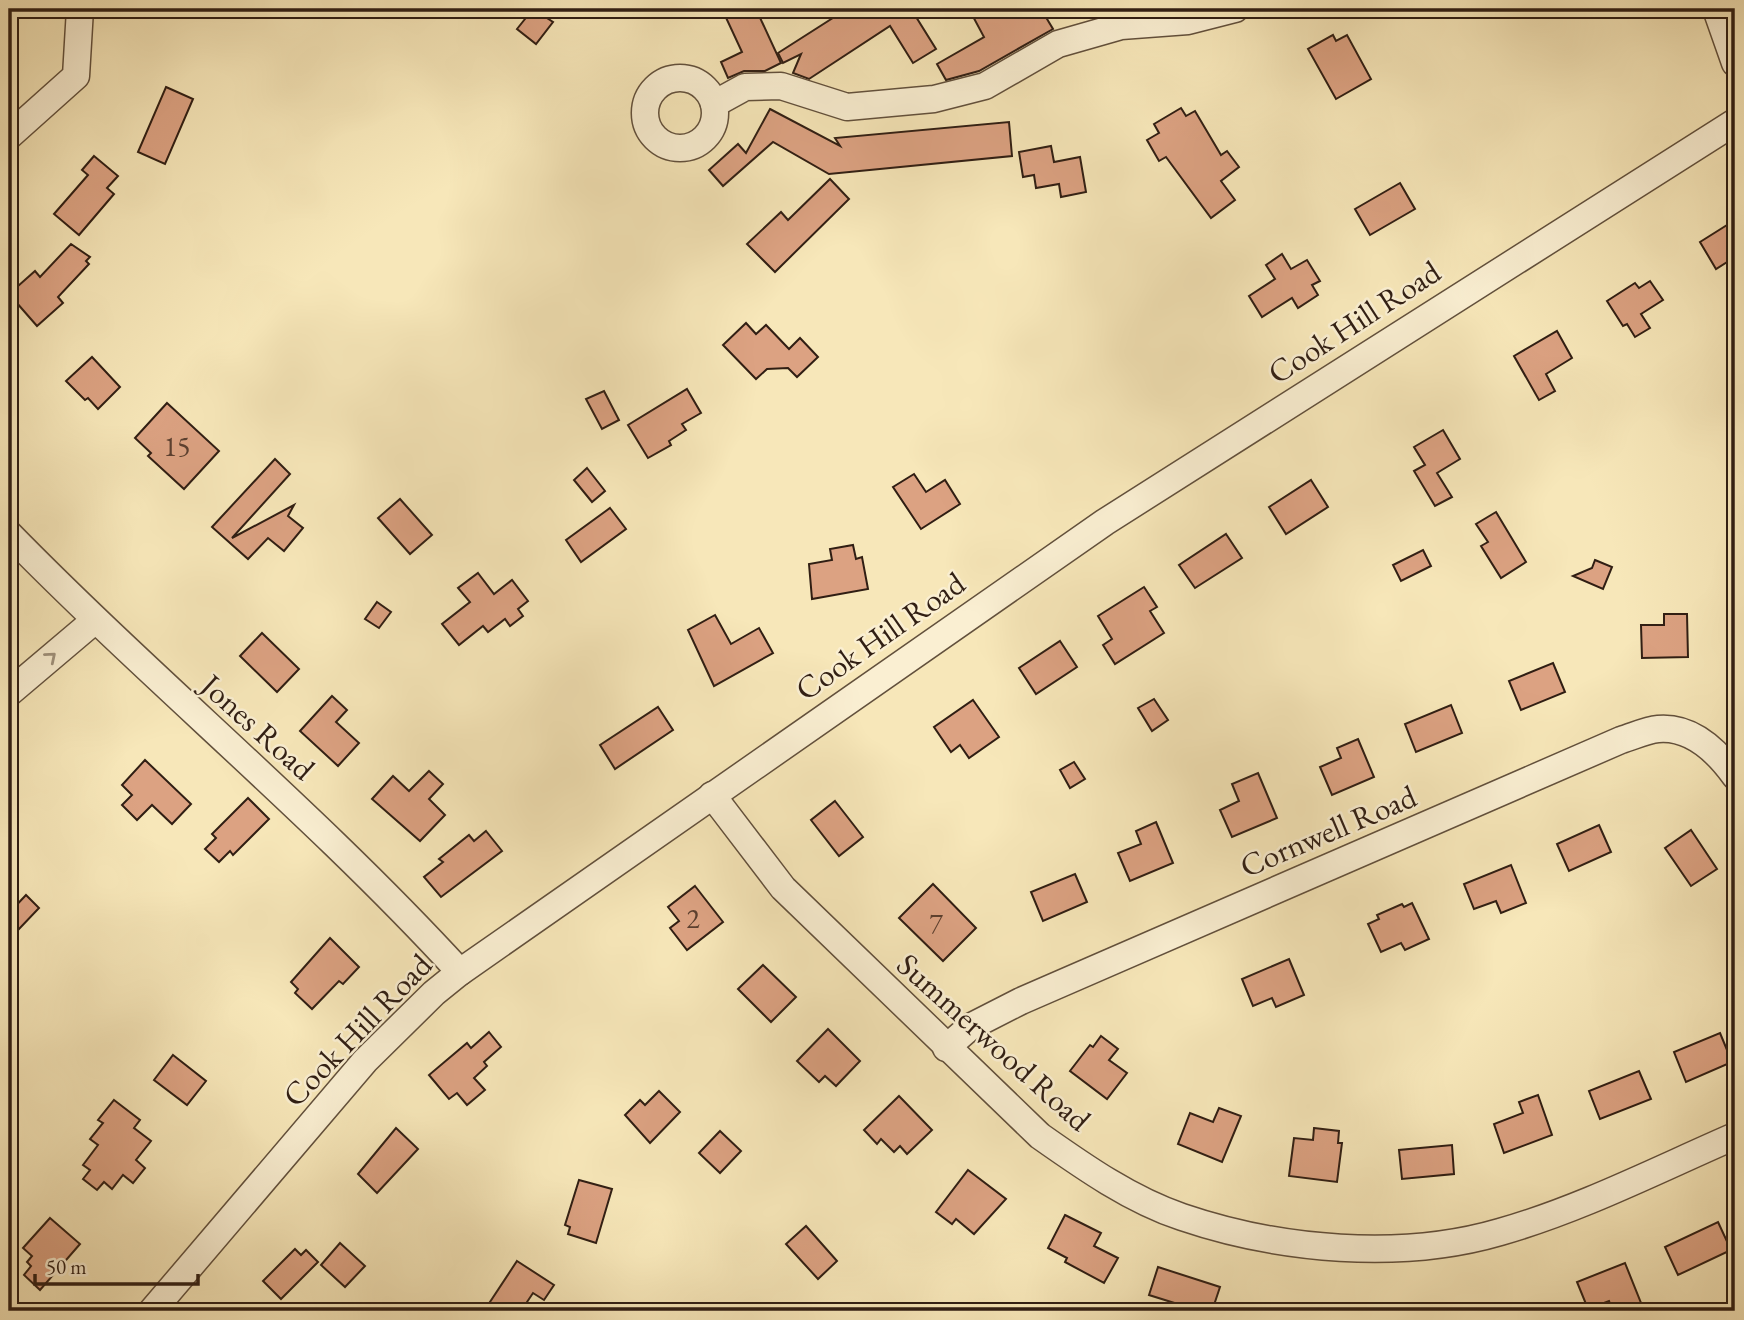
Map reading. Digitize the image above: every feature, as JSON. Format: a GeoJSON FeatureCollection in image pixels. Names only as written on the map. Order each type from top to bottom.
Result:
{"type":"FeatureCollection","features":[{"type":"Feature","properties":{"kind":"street"},"geometry":{"type":"LineString","coordinates":[[9,136],[76,76],[80,9]]}},
{"type":"Feature","properties":{"kind":"street"},"geometry":{"type":"LineString","coordinates":[[714,104],[745,87],[780,86],[847,107],[934,99],[985,86],[1058,44],[1121,26],[1188,21],[1235,9]]}},
{"type":"Feature","properties":{"kind":"street"},"geometry":{"type":"LineString","coordinates":[[1716,9],[1735,63]]}},
{"type":"Feature","properties":{"kind":"street","name":"Cook Hill Road"},"geometry":{"type":"LineString","coordinates":[[152,1311],[365,1061],[433,993],[460,972],[1105,522],[1735,122]]}},
{"type":"Feature","properties":{"kind":"street","name":"Jones Road"},"geometry":{"type":"LineString","coordinates":[[9,534],[94,621],[334,841],[460,972]]}},
{"type":"Feature","properties":{"kind":"street"},"geometry":{"type":"LineString","coordinates":[[9,693],[94,621]]}},
{"type":"Feature","properties":{"kind":"street","name":"Cornwell Road"},"geometry":{"type":"LineString","coordinates":[[946,1048],[970,1027],[1021,1000],[1620,740],[1658,729],[1692,735],[1715,750],[1735,776]]}},
{"type":"Feature","properties":{"kind":"street","name":"Summerwood Road"},"geometry":{"type":"LineString","coordinates":[[712,795],[783,888],[1040,1136],[1088,1170],[1181,1217],[1297,1246],[1432,1245],[1499,1233],[1547,1216],[1735,1136]]}},
{"type":"Feature","properties":{"kind":"building"},"geometry":{"type":"Polygon","coordinates":[[[533,9],[553,22],[536,44],[517,29],[533,9]]]}},
{"type":"Feature","properties":{"kind":"building"},"geometry":{"type":"Polygon","coordinates":[[[722,9],[756,9],[781,63],[765,71],[744,71],[728,78],[721,62],[742,52],[722,9]]]}},
{"type":"Feature","properties":{"kind":"building"},"geometry":{"type":"Polygon","coordinates":[[[847,9],[918,9],[913,12],[936,49],[913,63],[890,26],[809,79],[793,73],[801,54],[783,63],[778,53],[847,9]]]}},
{"type":"Feature","properties":{"kind":"building"},"geometry":{"type":"Polygon","coordinates":[[[969,9],[1041,9],[1053,29],[979,71],[946,80],[937,64],[984,37],[969,9]]]}},
{"type":"Feature","properties":{"kind":"building"},"geometry":{"type":"Polygon","coordinates":[[[1333,35],[1336,41],[1347,35],[1371,79],[1336,99],[1308,49],[1333,35]]]}},
{"type":"Feature","properties":{"kind":"building"},"geometry":{"type":"Polygon","coordinates":[[[166,87],[193,99],[165,164],[138,152],[166,87]]]}},
{"type":"Feature","properties":{"kind":"building"},"geometry":{"type":"Polygon","coordinates":[[[1181,108],[1186,116],[1195,111],[1221,155],[1227,151],[1239,167],[1221,181],[1235,200],[1211,218],[1166,157],[1159,161],[1147,140],[1159,133],[1154,124],[1181,108]]]}},
{"type":"Feature","properties":{"kind":"building"},"geometry":{"type":"Polygon","coordinates":[[[770,109],[840,146],[835,138],[1009,122],[1012,156],[829,174],[773,142],[723,186],[709,170],[738,144],[746,153],[770,109]]]}},
{"type":"Feature","properties":{"kind":"building"},"geometry":{"type":"Polygon","coordinates":[[[1051,146],[1054,162],[1080,157],[1086,192],[1061,197],[1059,184],[1036,188],[1034,175],[1023,177],[1019,152],[1051,146]]]}},
{"type":"Feature","properties":{"kind":"building"},"geometry":{"type":"Polygon","coordinates":[[[94,156],[118,176],[107,188],[114,194],[79,235],[54,214],[88,175],[82,170],[94,156]]]}},
{"type":"Feature","properties":{"kind":"building"},"geometry":{"type":"Polygon","coordinates":[[[830,179],[849,199],[775,272],[747,244],[781,212],[788,220],[830,179]]]}},
{"type":"Feature","properties":{"kind":"building"},"geometry":{"type":"Polygon","coordinates":[[[1400,183],[1415,209],[1370,235],[1355,209],[1400,183]]]}},
{"type":"Feature","properties":{"kind":"building"},"geometry":{"type":"Polygon","coordinates":[[[1735,220],[1735,257],[1716,269],[1700,242],[1735,220]]]}},
{"type":"Feature","properties":{"kind":"building"},"geometry":{"type":"Polygon","coordinates":[[[71,244],[90,257],[86,261],[89,264],[58,297],[63,303],[37,326],[9,294],[35,271],[40,277],[71,244]]]}},
{"type":"Feature","properties":{"kind":"building"},"geometry":{"type":"Polygon","coordinates":[[[1282,254],[1291,269],[1307,260],[1320,281],[1312,285],[1318,295],[1298,308],[1292,298],[1262,317],[1249,296],[1275,279],[1266,265],[1282,254]]]}},
{"type":"Feature","properties":{"kind":"building"},"geometry":{"type":"Polygon","coordinates":[[[1650,281],[1663,300],[1641,314],[1650,328],[1635,337],[1627,324],[1623,326],[1607,301],[1635,283],[1639,288],[1650,281]]]}},
{"type":"Feature","properties":{"kind":"building"},"geometry":{"type":"Polygon","coordinates":[[[746,323],[756,334],[766,325],[789,349],[800,338],[818,357],[797,377],[788,368],[767,369],[756,379],[723,345],[746,323]]]}},
{"type":"Feature","properties":{"kind":"building"},"geometry":{"type":"Polygon","coordinates":[[[1557,331],[1572,358],[1546,374],[1555,391],[1539,400],[1514,356],[1557,331]]]}},
{"type":"Feature","properties":{"kind":"building"},"geometry":{"type":"Polygon","coordinates":[[[92,357],[120,387],[98,409],[66,381],[92,357]]]}},
{"type":"Feature","properties":{"kind":"building"},"geometry":{"type":"Polygon","coordinates":[[[687,389],[701,413],[682,424],[686,430],[669,441],[671,445],[648,458],[628,425],[687,389]]]}},
{"type":"Feature","properties":{"kind":"building"},"geometry":{"type":"Polygon","coordinates":[[[604,391],[619,420],[602,429],[586,399],[604,391]]]}},
{"type":"Feature","properties":{"kind":"building"},"geometry":{"type":"Polygon","coordinates":[[[167,403],[219,451],[184,489],[148,456],[151,453],[135,438],[167,403]]]}},
{"type":"Feature","properties":{"kind":"building"},"geometry":{"type":"Polygon","coordinates":[[[1443,430],[1460,459],[1437,473],[1452,497],[1435,506],[1414,471],[1425,465],[1414,447],[1443,430]]]}},
{"type":"Feature","properties":{"kind":"building"},"geometry":{"type":"Polygon","coordinates":[[[275,459],[290,474],[232,538],[294,505],[288,516],[303,528],[284,551],[268,538],[248,559],[212,527],[275,459]]]}},
{"type":"Feature","properties":{"kind":"building"},"geometry":{"type":"Polygon","coordinates":[[[587,468],[605,491],[592,502],[574,480],[587,468]]]}},
{"type":"Feature","properties":{"kind":"building"},"geometry":{"type":"Polygon","coordinates":[[[914,474],[926,492],[945,480],[960,504],[921,529],[893,487],[914,474]]]}},
{"type":"Feature","properties":{"kind":"building"},"geometry":{"type":"Polygon","coordinates":[[[1311,480],[1328,507],[1286,534],[1269,507],[1311,480]]]}},
{"type":"Feature","properties":{"kind":"building"},"geometry":{"type":"Polygon","coordinates":[[[400,499],[432,535],[410,554],[378,518],[400,499]]]}},
{"type":"Feature","properties":{"kind":"building"},"geometry":{"type":"Polygon","coordinates":[[[610,508],[626,529],[581,562],[566,540],[610,508]]]}},
{"type":"Feature","properties":{"kind":"building"},"geometry":{"type":"Polygon","coordinates":[[[1496,512],[1526,562],[1501,578],[1481,546],[1488,542],[1476,524],[1496,512]]]}},
{"type":"Feature","properties":{"kind":"building"},"geometry":{"type":"Polygon","coordinates":[[[1226,534],[1242,558],[1195,588],[1179,565],[1226,534]]]}},
{"type":"Feature","properties":{"kind":"building"},"geometry":{"type":"Polygon","coordinates":[[[853,545],[856,559],[862,557],[868,589],[812,599],[809,564],[832,560],[830,549],[853,545]]]}},
{"type":"Feature","properties":{"kind":"building"},"geometry":{"type":"Polygon","coordinates":[[[1423,550],[1431,566],[1401,581],[1393,565],[1423,550]]]}},
{"type":"Feature","properties":{"kind":"building"},"geometry":{"type":"Polygon","coordinates":[[[1595,560],[1612,567],[1603,589],[1573,576],[1592,568],[1595,560]]]}},
{"type":"Feature","properties":{"kind":"building"},"geometry":{"type":"Polygon","coordinates":[[[478,573],[494,594],[512,580],[528,601],[518,609],[523,616],[510,626],[505,619],[488,632],[483,626],[459,645],[442,624],[470,602],[458,588],[478,573]]]}},
{"type":"Feature","properties":{"kind":"building"},"geometry":{"type":"Polygon","coordinates":[[[1144,587],[1157,607],[1150,611],[1164,633],[1115,664],[1103,645],[1112,639],[1098,616],[1144,587]]]}},
{"type":"Feature","properties":{"kind":"building"},"geometry":{"type":"Polygon","coordinates":[[[377,602],[391,612],[379,628],[365,619],[377,602]]]}},
{"type":"Feature","properties":{"kind":"building"},"geometry":{"type":"Polygon","coordinates":[[[1664,614],[1687,614],[1688,657],[1642,658],[1641,625],[1664,625],[1664,614]]]}},
{"type":"Feature","properties":{"kind":"building"},"geometry":{"type":"Polygon","coordinates":[[[715,615],[731,644],[759,628],[773,653],[714,686],[688,630],[715,615]]]}},
{"type":"Feature","properties":{"kind":"building"},"geometry":{"type":"Polygon","coordinates":[[[262,633],[299,669],[277,692],[240,656],[262,633]]]}},
{"type":"Feature","properties":{"kind":"building"},"geometry":{"type":"Polygon","coordinates":[[[1060,641],[1077,667],[1036,694],[1019,668],[1060,641]]]}},
{"type":"Feature","properties":{"kind":"building"},"geometry":{"type":"Polygon","coordinates":[[[1553,663],[1565,692],[1521,710],[1509,681],[1553,663]]]}},
{"type":"Feature","properties":{"kind":"building"},"geometry":{"type":"Polygon","coordinates":[[[332,696],[347,710],[336,722],[359,743],[338,766],[300,731],[332,696]]]}},
{"type":"Feature","properties":{"kind":"building"},"geometry":{"type":"Polygon","coordinates":[[[1154,699],[1168,720],[1152,731],[1138,708],[1154,699]]]}},
{"type":"Feature","properties":{"kind":"building"},"geometry":{"type":"Polygon","coordinates":[[[973,700],[999,737],[969,758],[960,745],[951,752],[934,727],[973,700]]]}},
{"type":"Feature","properties":{"kind":"building"},"geometry":{"type":"Polygon","coordinates":[[[1451,705],[1462,733],[1416,752],[1405,724],[1451,705]]]}},
{"type":"Feature","properties":{"kind":"building"},"geometry":{"type":"Polygon","coordinates":[[[658,707],[673,730],[615,769],[600,745],[658,707]]]}},
{"type":"Feature","properties":{"kind":"building"},"geometry":{"type":"Polygon","coordinates":[[[1358,739],[1374,777],[1332,795],[1320,767],[1341,758],[1337,748],[1358,739]]]}},
{"type":"Feature","properties":{"kind":"building"},"geometry":{"type":"Polygon","coordinates":[[[145,760],[191,804],[172,824],[152,805],[137,820],[122,805],[132,795],[122,785],[145,760]]]}},
{"type":"Feature","properties":{"kind":"building"},"geometry":{"type":"Polygon","coordinates":[[[1074,762],[1085,779],[1070,788],[1060,770],[1074,762]]]}},
{"type":"Feature","properties":{"kind":"building"},"geometry":{"type":"Polygon","coordinates":[[[429,771],[443,784],[429,799],[445,815],[420,841],[372,799],[393,776],[409,791],[429,771]]]}},
{"type":"Feature","properties":{"kind":"building"},"geometry":{"type":"Polygon","coordinates":[[[1258,773],[1277,818],[1232,837],[1220,810],[1239,801],[1232,784],[1258,773]]]}},
{"type":"Feature","properties":{"kind":"building"},"geometry":{"type":"Polygon","coordinates":[[[248,798],[269,819],[233,855],[230,851],[219,862],[205,849],[216,838],[212,834],[248,798]]]}},
{"type":"Feature","properties":{"kind":"building"},"geometry":{"type":"Polygon","coordinates":[[[835,801],[863,837],[839,856],[811,820],[835,801]]]}},
{"type":"Feature","properties":{"kind":"building"},"geometry":{"type":"Polygon","coordinates":[[[1156,822],[1173,863],[1130,881],[1118,853],[1141,844],[1136,831],[1156,822]]]}},
{"type":"Feature","properties":{"kind":"building"},"geometry":{"type":"Polygon","coordinates":[[[1599,825],[1611,852],[1569,871],[1557,844],[1599,825]]]}},
{"type":"Feature","properties":{"kind":"building"},"geometry":{"type":"Polygon","coordinates":[[[1691,830],[1717,869],[1691,886],[1665,848],[1691,830]]]}},
{"type":"Feature","properties":{"kind":"building"},"geometry":{"type":"Polygon","coordinates":[[[486,831],[502,851],[441,897],[424,877],[443,862],[439,859],[469,835],[474,841],[486,831]]]}},
{"type":"Feature","properties":{"kind":"building"},"geometry":{"type":"Polygon","coordinates":[[[1511,865],[1526,903],[1501,913],[1496,901],[1474,909],[1464,884],[1511,865]]]}},
{"type":"Feature","properties":{"kind":"building"},"geometry":{"type":"Polygon","coordinates":[[[1075,874],[1087,902],[1043,921],[1031,892],[1075,874]]]}},
{"type":"Feature","properties":{"kind":"building"},"geometry":{"type":"Polygon","coordinates":[[[933,884],[976,928],[943,961],[899,918],[933,884]]]}},
{"type":"Feature","properties":{"kind":"building"},"geometry":{"type":"Polygon","coordinates":[[[695,886],[723,922],[687,950],[670,928],[679,921],[668,907],[695,886]]]}},
{"type":"Feature","properties":{"kind":"building"},"geometry":{"type":"Polygon","coordinates":[[[26,895],[39,908],[19,929],[9,918],[9,913],[26,895]]]}},
{"type":"Feature","properties":{"kind":"building"},"geometry":{"type":"Polygon","coordinates":[[[1412,903],[1429,939],[1405,950],[1401,943],[1381,952],[1368,924],[1379,919],[1377,915],[1402,904],[1404,907],[1412,903]]]}},
{"type":"Feature","properties":{"kind":"building"},"geometry":{"type":"Polygon","coordinates":[[[330,938],[359,967],[343,984],[339,981],[312,1009],[295,993],[298,989],[291,982],[330,938]]]}},
{"type":"Feature","properties":{"kind":"building"},"geometry":{"type":"Polygon","coordinates":[[[1289,959],[1304,995],[1276,1007],[1272,998],[1253,1006],[1242,979],[1289,959]]]}},
{"type":"Feature","properties":{"kind":"building"},"geometry":{"type":"Polygon","coordinates":[[[763,965],[796,997],[771,1022],[738,989],[763,965]]]}},
{"type":"Feature","properties":{"kind":"building"},"geometry":{"type":"Polygon","coordinates":[[[828,1029],[860,1061],[836,1086],[825,1076],[819,1082],[797,1061],[828,1029]]]}},
{"type":"Feature","properties":{"kind":"building"},"geometry":{"type":"Polygon","coordinates":[[[489,1032],[501,1047],[484,1062],[487,1066],[474,1078],[485,1090],[467,1105],[457,1093],[449,1099],[429,1075],[467,1043],[471,1048],[489,1032]]]}},
{"type":"Feature","properties":{"kind":"building"},"geometry":{"type":"Polygon","coordinates":[[[1720,1033],[1732,1062],[1686,1082],[1674,1052],[1720,1033]]]}},
{"type":"Feature","properties":{"kind":"building"},"geometry":{"type":"Polygon","coordinates":[[[1101,1036],[1118,1049],[1109,1060],[1127,1073],[1107,1099],[1070,1071],[1090,1045],[1093,1047],[1101,1036]]]}},
{"type":"Feature","properties":{"kind":"building"},"geometry":{"type":"Polygon","coordinates":[[[173,1055],[206,1081],[187,1105],[154,1080],[173,1055]]]}},
{"type":"Feature","properties":{"kind":"building"},"geometry":{"type":"Polygon","coordinates":[[[1639,1071],[1651,1099],[1600,1119],[1589,1091],[1639,1071]]]}},
{"type":"Feature","properties":{"kind":"building"},"geometry":{"type":"Polygon","coordinates":[[[659,1091],[680,1112],[650,1143],[625,1115],[640,1100],[645,1105],[659,1091]]]}},
{"type":"Feature","properties":{"kind":"building"},"geometry":{"type":"Polygon","coordinates":[[[1538,1095],[1552,1135],[1504,1153],[1494,1124],[1523,1113],[1519,1102],[1538,1095]]]}},
{"type":"Feature","properties":{"kind":"building"},"geometry":{"type":"Polygon","coordinates":[[[899,1096],[932,1130],[907,1154],[900,1146],[894,1152],[881,1139],[877,1144],[864,1130],[899,1096]]]}},
{"type":"Feature","properties":{"kind":"building"},"geometry":{"type":"Polygon","coordinates":[[[114,1100],[140,1120],[134,1128],[151,1141],[136,1160],[145,1168],[133,1183],[123,1175],[112,1189],[104,1182],[97,1190],[83,1179],[90,1170],[83,1165],[98,1145],[90,1139],[103,1123],[98,1120],[114,1100]]]}},
{"type":"Feature","properties":{"kind":"building"},"geometry":{"type":"Polygon","coordinates":[[[1219,1108],[1241,1116],[1222,1162],[1178,1144],[1190,1113],[1213,1122],[1219,1108]]]}},
{"type":"Feature","properties":{"kind":"building"},"geometry":{"type":"Polygon","coordinates":[[[396,1128],[418,1149],[377,1193],[358,1174],[396,1128]]]}},
{"type":"Feature","properties":{"kind":"building"},"geometry":{"type":"Polygon","coordinates":[[[1314,1128],[1339,1131],[1338,1143],[1342,1143],[1337,1182],[1289,1176],[1294,1138],[1313,1140],[1314,1128]]]}},
{"type":"Feature","properties":{"kind":"building"},"geometry":{"type":"Polygon","coordinates":[[[720,1131],[741,1151],[720,1173],[699,1153],[720,1131]]]}},
{"type":"Feature","properties":{"kind":"building"},"geometry":{"type":"Polygon","coordinates":[[[1452,1145],[1454,1174],[1402,1179],[1399,1150],[1452,1145]]]}},
{"type":"Feature","properties":{"kind":"building"},"geometry":{"type":"Polygon","coordinates":[[[968,1170],[1006,1199],[974,1234],[956,1219],[952,1224],[936,1212],[968,1170]]]}},
{"type":"Feature","properties":{"kind":"building"},"geometry":{"type":"Polygon","coordinates":[[[579,1180],[612,1189],[596,1243],[568,1234],[570,1227],[565,1225],[579,1180]]]}},
{"type":"Feature","properties":{"kind":"building"},"geometry":{"type":"Polygon","coordinates":[[[1065,1215],[1101,1233],[1094,1246],[1118,1258],[1104,1283],[1065,1262],[1067,1258],[1048,1248],[1065,1215]]]}},
{"type":"Feature","properties":{"kind":"building"},"geometry":{"type":"Polygon","coordinates":[[[50,1218],[80,1244],[40,1290],[24,1275],[31,1266],[27,1262],[32,1256],[23,1248],[50,1218]]]}},
{"type":"Feature","properties":{"kind":"building"},"geometry":{"type":"Polygon","coordinates":[[[1718,1222],[1731,1250],[1678,1275],[1665,1247],[1718,1222]]]}},
{"type":"Feature","properties":{"kind":"building"},"geometry":{"type":"Polygon","coordinates":[[[806,1226],[837,1261],[818,1279],[786,1244],[806,1226]]]}},
{"type":"Feature","properties":{"kind":"building"},"geometry":{"type":"Polygon","coordinates":[[[340,1243],[365,1266],[345,1287],[321,1265],[340,1243]]]}},
{"type":"Feature","properties":{"kind":"building"},"geometry":{"type":"Polygon","coordinates":[[[295,1249],[301,1255],[306,1250],[318,1262],[281,1299],[263,1281],[295,1249]]]}},
{"type":"Feature","properties":{"kind":"building"},"geometry":{"type":"Polygon","coordinates":[[[517,1261],[554,1285],[544,1300],[533,1293],[521,1311],[484,1311],[517,1261]]]}},
{"type":"Feature","properties":{"kind":"building"},"geometry":{"type":"Polygon","coordinates":[[[1625,1263],[1641,1303],[1621,1311],[1613,1311],[1609,1301],[1588,1309],[1577,1282],[1625,1263]]]}},
{"type":"Feature","properties":{"kind":"building"},"geometry":{"type":"Polygon","coordinates":[[[1158,1267],[1220,1287],[1212,1311],[1200,1311],[1149,1295],[1158,1267]]]}}]}
